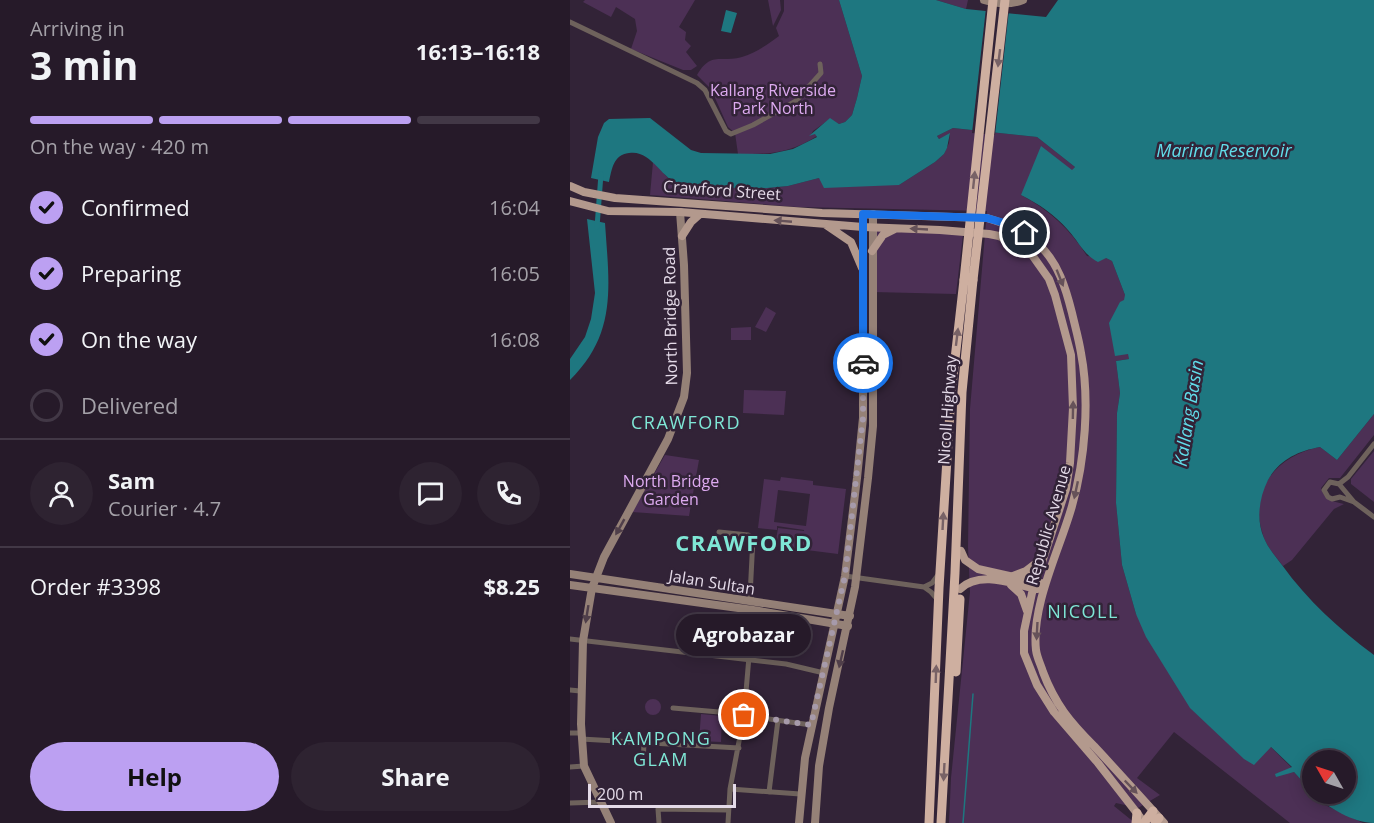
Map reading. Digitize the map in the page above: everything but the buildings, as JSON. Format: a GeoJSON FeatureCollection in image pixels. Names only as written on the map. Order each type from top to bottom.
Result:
{"type":"FeatureCollection","features":[{"type":"Feature","properties":{"kind":"highway","name":"Nicoll Highway"},"geometry":{"type":"LineString","coordinates":[[941,823],[969,280],[993,0]]}},
{"type":"Feature","properties":{"kind":"highway","name":"Nicoll Highway"},"geometry":{"type":"LineString","coordinates":[[929,823],[940,569],[951,394],[969,280],[1005,0]]}},
{"type":"Feature","properties":{"kind":"highway"},"geometry":{"type":"LineString","coordinates":[[947,721],[958,654],[961,552],[957,483]]}},
{"type":"Feature","properties":{"kind":"main road"},"geometry":{"type":"LineString","coordinates":[[984,0],[1012,4],[1023,0]]}},
{"type":"Feature","properties":{"kind":"main road","name":"Crawford Street"},"geometry":{"type":"LineString","coordinates":[[570,186],[584,192],[613,198],[868,214]]}},
{"type":"Feature","properties":{"kind":"main road"},"geometry":{"type":"LineString","coordinates":[[613,198],[633,203],[674,205],[679,208],[680,212]]}},
{"type":"Feature","properties":{"kind":"main road","name":"Crawford Street"},"geometry":{"type":"LineString","coordinates":[[570,201],[608,211],[680,212],[867,227]]}},
{"type":"Feature","properties":{"kind":"main road","name":"North Bridge Road"},"geometry":{"type":"LineString","coordinates":[[611,823],[584,766],[580,691],[583,641],[595,576],[668,439],[681,409],[687,373],[680,212]]}},
{"type":"Feature","properties":{"kind":"main road"},"geometry":{"type":"LineString","coordinates":[[682,236],[691,222],[700,214]]}},
{"type":"Feature","properties":{"kind":"main road"},"geometry":{"type":"LineString","coordinates":[[799,823],[800,794],[811,725],[845,576],[863,418],[862,265],[868,214]]}},
{"type":"Feature","properties":{"kind":"main road","name":"Republic Avenue"},"geometry":{"type":"LineString","coordinates":[[868,214],[987,218],[1011,225],[1040,246],[1059,273],[1069,300],[1082,354],[1085,398],[1082,463],[1072,507],[1059,541],[1046,587],[1038,620],[1036,651],[1059,707],[1149,820]]}},
{"type":"Feature","properties":{"kind":"main road"},"geometry":{"type":"LineString","coordinates":[[823,224],[851,242],[862,265]]}},
{"type":"Feature","properties":{"kind":"main road"},"geometry":{"type":"LineString","coordinates":[[815,823],[819,766],[857,577],[873,426],[872,256],[867,227]]}},
{"type":"Feature","properties":{"kind":"main road","name":"Republic Avenue"},"geometry":{"type":"LineString","coordinates":[[867,227],[999,236],[1017,244],[1032,255],[1049,279],[1071,355],[1073,408],[1070,463],[1066,489],[1028,611],[1024,631],[1024,653],[1037,685],[1054,712],[1149,820]]}},
{"type":"Feature","properties":{"kind":"main road"},"geometry":{"type":"LineString","coordinates":[[862,265],[872,256],[883,235],[898,228]]}},
{"type":"Feature","properties":{"kind":"main road"},"geometry":{"type":"LineString","coordinates":[[961,552],[965,560],[978,569],[1009,580],[1046,587]]}},
{"type":"Feature","properties":{"kind":"main road"},"geometry":{"type":"LineString","coordinates":[[847,557],[853,562],[859,559]]}},
{"type":"Feature","properties":{"kind":"main road"},"geometry":{"type":"LineString","coordinates":[[960,589],[967,583],[979,579],[1009,580],[1043,558]]}},
{"type":"Feature","properties":{"kind":"main road","name":"Jalan Sultan"},"geometry":{"type":"LineString","coordinates":[[570,574],[595,576],[848,626]]}},
{"type":"Feature","properties":{"kind":"main road"},"geometry":{"type":"LineString","coordinates":[[1009,580],[1021,594],[1028,611]]}},
{"type":"Feature","properties":{"kind":"main road","name":"Jalan Sultan"},"geometry":{"type":"LineString","coordinates":[[570,585],[850,616]]}},
{"type":"Feature","properties":{"kind":"main road"},"geometry":{"type":"LineString","coordinates":[[815,705],[822,704],[829,708]]}},
{"type":"Feature","properties":{"kind":"street"},"geometry":{"type":"LineString","coordinates":[[570,22],[697,83],[705,90],[726,131],[731,134],[753,125],[798,99],[821,73],[820,64]]}},
{"type":"Feature","properties":{"kind":"street"},"geometry":{"type":"LineString","coordinates":[[1339,484],[1348,477],[1374,444]]}},
{"type":"Feature","properties":{"kind":"street"},"geometry":{"type":"LineString","coordinates":[[1354,502],[1340,496],[1332,499],[1324,490],[1330,482],[1339,484],[1354,502],[1374,517]]}},
{"type":"Feature","properties":{"kind":"street"},"geometry":{"type":"LineString","coordinates":[[719,532],[748,535],[753,538],[744,715],[730,789],[728,823]]}},
{"type":"Feature","properties":{"kind":"street"},"geometry":{"type":"LineString","coordinates":[[924,587],[932,583],[940,569]]}},
{"type":"Feature","properties":{"kind":"street"},"geometry":{"type":"LineString","coordinates":[[845,576],[924,587],[939,602]]}},
{"type":"Feature","properties":{"kind":"street"},"geometry":{"type":"LineString","coordinates":[[570,639],[786,664],[824,673]]}},
{"type":"Feature","properties":{"kind":"street"},"geometry":{"type":"LineString","coordinates":[[570,690],[580,691]]}},
{"type":"Feature","properties":{"kind":"street"},"geometry":{"type":"LineString","coordinates":[[673,708],[811,725]]}},
{"type":"Feature","properties":{"kind":"street"},"geometry":{"type":"LineString","coordinates":[[769,792],[778,720]]}},
{"type":"Feature","properties":{"kind":"street"},"geometry":{"type":"LineString","coordinates":[[570,733],[644,743],[739,748]]}},
{"type":"Feature","properties":{"kind":"street"},"geometry":{"type":"LineString","coordinates":[[643,764],[644,743]]}},
{"type":"Feature","properties":{"kind":"street"},"geometry":{"type":"LineString","coordinates":[[570,767],[584,766]]}},
{"type":"Feature","properties":{"kind":"street"},"geometry":{"type":"LineString","coordinates":[[730,789],[800,794]]}},
{"type":"Feature","properties":{"kind":"street"},"geometry":{"type":"LineString","coordinates":[[570,803],[601,802]]}},
{"type":"Feature","properties":{"kind":"street"},"geometry":{"type":"LineString","coordinates":[[659,823],[658,809],[728,810]]}},
{"type":"Feature","properties":{"kind":"green space"},"geometry":{"type":"Polygon","coordinates":[[[585,0],[695,0],[679,27],[686,32],[685,40],[691,46],[686,52],[697,66],[691,70],[683,70],[631,49],[637,31],[635,19],[616,7],[611,17],[583,2],[585,0]]]}},
{"type":"Feature","properties":{"kind":"green space"},"geometry":{"type":"Polygon","coordinates":[[[768,0],[780,0],[781,10],[773,26],[768,0]]]}},
{"type":"Feature","properties":{"kind":"green space","name":"Kallang Riverside Park North"},"geometry":{"type":"Polygon","coordinates":[[[784,0],[839,0],[862,76],[852,115],[839,124],[830,119],[813,131],[811,135],[816,133],[817,136],[788,150],[738,154],[735,133],[728,127],[711,89],[697,75],[712,60],[734,59],[747,55],[779,36],[776,28],[784,11],[784,0]]]}},
{"type":"Feature","properties":{"kind":"green space"},"geometry":{"type":"Polygon","coordinates":[[[936,0],[968,0],[966,9],[936,0]]]}},
{"type":"Feature","properties":{"kind":"green space"},"geometry":{"type":"Polygon","coordinates":[[[953,128],[1037,137],[1075,167],[1072,171],[1021,195],[1058,221],[1087,256],[1112,261],[1125,295],[1129,359],[1116,361],[1120,393],[1117,413],[1116,503],[1122,565],[1136,614],[1292,768],[1276,774],[1294,772],[1302,781],[1302,804],[1323,804],[1363,823],[1290,823],[1174,732],[1137,778],[1160,795],[1138,808],[1116,803],[1114,806],[1135,823],[949,823],[951,778],[970,592],[968,547],[970,409],[987,211],[797,207],[650,195],[653,162],[670,180],[681,185],[756,189],[788,186],[819,178],[899,185],[944,154],[950,134],[939,139],[937,136],[953,128]]]}},
{"type":"Feature","properties":{"kind":"green space"},"geometry":{"type":"Polygon","coordinates":[[[872,227],[963,235],[956,294],[873,292],[872,227]]]}},
{"type":"Feature","properties":{"kind":"green space"},"geometry":{"type":"Polygon","coordinates":[[[766,307],[776,313],[766,332],[755,327],[766,307]]]}},
{"type":"Feature","properties":{"kind":"green space"},"geometry":{"type":"Polygon","coordinates":[[[751,327],[751,340],[731,340],[731,328],[751,327]]]}},
{"type":"Feature","properties":{"kind":"green space"},"geometry":{"type":"Polygon","coordinates":[[[744,390],[786,391],[784,415],[743,413],[744,390]]]}},
{"type":"Feature","properties":{"kind":"green space"},"geometry":{"type":"Polygon","coordinates":[[[1374,414],[1374,435],[1340,478],[1329,478],[1321,488],[1330,499],[1344,504],[1334,509],[1292,560],[1283,566],[1266,543],[1259,519],[1263,489],[1270,477],[1279,466],[1291,458],[1320,447],[1337,460],[1374,414]]]}},
{"type":"Feature","properties":{"kind":"green space"},"geometry":{"type":"Polygon","coordinates":[[[1374,451],[1374,502],[1351,484],[1351,479],[1374,451]]]}},
{"type":"Feature","properties":{"kind":"green space","name":"North Bridge Garden"},"geometry":{"type":"Polygon","coordinates":[[[665,455],[699,460],[689,516],[632,512],[665,455]]]}},
{"type":"Feature","properties":{"kind":"green space"},"geometry":{"type":"Polygon","coordinates":[[[781,477],[813,481],[813,485],[846,489],[838,554],[775,546],[778,528],[804,530],[777,526],[777,530],[758,528],[764,479],[780,481],[781,477]],[[778,490],[774,522],[806,526],[810,494],[778,490]]]}},
{"type":"Feature","properties":{"kind":"green space"},"geometry":{"type":"Polygon","coordinates":[[[653,699],[659,701],[661,707],[659,713],[653,715],[647,713],[645,707],[647,701],[653,699]]]}},
{"type":"Feature","properties":{"kind":"green space"},"geometry":{"type":"Polygon","coordinates":[[[701,714],[722,716],[721,742],[699,741],[701,714]]]}},
{"type":"Feature","properties":{"kind":"water","name":"Marina Reservoir"},"geometry":{"type":"Polygon","coordinates":[[[839,0],[936,0],[966,9],[1046,17],[1058,0],[1374,0],[1374,414],[1337,460],[1320,447],[1304,451],[1283,462],[1268,480],[1259,516],[1266,542],[1302,591],[1325,614],[1374,655],[1374,823],[1342,814],[1326,804],[1356,804],[1356,750],[1302,750],[1302,781],[1294,772],[1276,777],[1275,774],[1292,767],[1271,747],[1254,765],[1244,759],[1190,708],[1146,637],[1136,614],[1122,565],[1116,503],[1117,413],[1120,393],[1116,361],[1129,359],[1128,354],[1115,356],[1109,323],[1125,295],[1112,261],[1106,258],[1098,262],[1093,259],[1058,219],[1021,195],[1041,146],[1072,170],[1075,167],[1037,137],[953,128],[937,136],[939,139],[950,133],[944,154],[899,185],[824,188],[819,178],[788,186],[756,189],[681,185],[674,182],[644,155],[637,153],[624,154],[616,160],[609,182],[591,178],[598,137],[604,123],[609,119],[650,118],[691,150],[701,153],[770,154],[793,149],[817,137],[815,134],[809,136],[830,118],[839,124],[845,122],[852,115],[862,76],[839,0]]]}},
{"type":"Feature","properties":{"kind":"water"},"geometry":{"type":"Polygon","coordinates":[[[726,10],[737,13],[731,33],[721,31],[726,10]]]}},
{"type":"Feature","properties":{"kind":"water"},"geometry":{"type":"Polygon","coordinates":[[[587,219],[605,223],[608,267],[607,307],[596,344],[570,380],[570,359],[585,337],[591,319],[595,293],[587,219]]]}},
{"type":"Feature","properties":{"kind":"pier"},"geometry":{"type":"Polygon","coordinates":[[[986,8],[1009,10],[995,135],[972,133],[986,8]]]}},
{"type":"Feature","properties":{"kind":"waterway"},"geometry":{"type":"LineString","coordinates":[[597,227],[601,174]]}},
{"type":"Feature","properties":{"kind":"waterway"},"geometry":{"type":"LineString","coordinates":[[963,823],[973,694]]}},
{"type":"Feature","properties":{"kind":"way so far"},"geometry":{"type":"LineString","coordinates":[[744,715],[811,725],[845,576],[863,418],[863,363]]}},
{"type":"Feature","properties":{"kind":"place","name":"Agrobazar"},"geometry":{"type":"Point","coordinates":[744,715]}},
{"type":"Feature","properties":{"kind":"district","name":"CRAWFORD"},"geometry":{"type":"Point","coordinates":[686,422]}},
{"type":"Feature","properties":{"kind":"district","name":"CRAWFORD"},"geometry":{"type":"Point","coordinates":[744,542]}},
{"type":"Feature","properties":{"kind":"district","name":"NICOLL"},"geometry":{"type":"Point","coordinates":[1083,611]}},
{"type":"Feature","properties":{"kind":"district","name":"KAMPONG GLAM"},"geometry":{"type":"Point","coordinates":[661,748]}},
{"type":"Feature","properties":{"kind":"route"},"geometry":{"type":"LineString","coordinates":[[863,363],[863,214],[987,218],[1011,225],[1025,233]]}},
{"type":"Feature","properties":{"kind":"water label","name":"Kallang Basin"},"geometry":{"type":"Point","coordinates":[1188,413]}}]}
